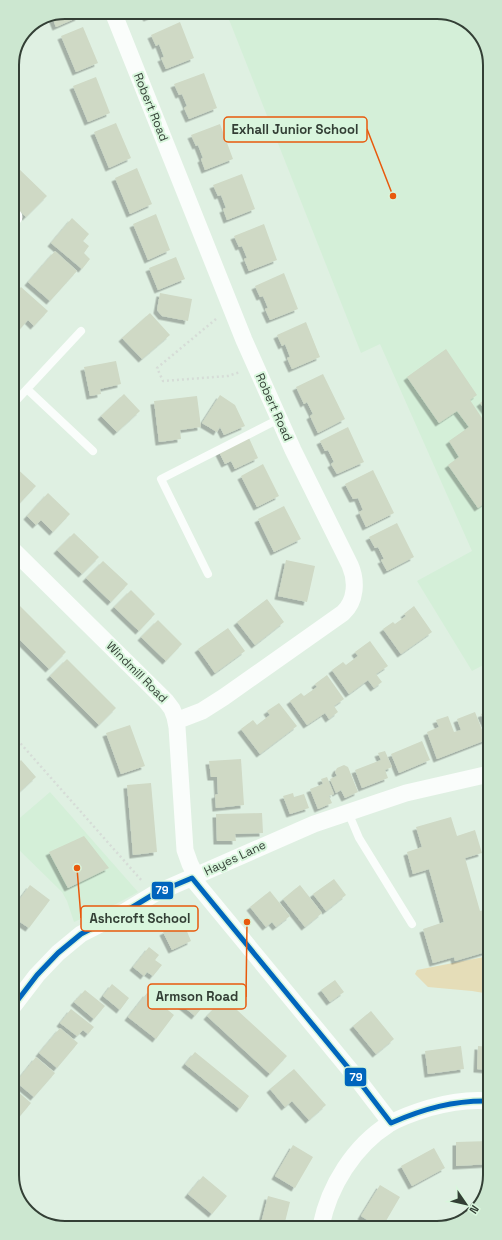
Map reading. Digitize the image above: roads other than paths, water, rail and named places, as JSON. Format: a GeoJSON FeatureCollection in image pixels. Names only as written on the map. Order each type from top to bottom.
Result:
{"type":"FeatureCollection","features":[{"type":"Feature","properties":{"kind":"street","name":"Robert Road"},"geometry":{"type":"LineString","coordinates":[[116,19],[232,309],[279,419],[354,574],[355,588],[347,609],[343,613],[224,697],[202,711],[176,721]]}},
{"type":"Feature","properties":{"kind":"street","name":"Windmill Road"},"geometry":{"type":"LineString","coordinates":[[19,556],[166,701],[172,709],[176,721],[185,845],[194,877],[355,1076],[391,1123]]}},
{"type":"Feature","properties":{"kind":"street","name":"Hayes Lane"},"geometry":{"type":"LineString","coordinates":[[19,998],[37,975],[58,953],[81,934],[126,911],[154,894],[272,841],[314,824],[406,793],[483,775]]}},
{"type":"Feature","properties":{"kind":"street"},"geometry":{"type":"LineString","coordinates":[[322,1221],[323,1214],[339,1178],[362,1147],[377,1133],[391,1123],[418,1112],[452,1102],[483,1100]]}},
{"type":"Feature","properties":{"kind":"lane"},"geometry":{"type":"LineString","coordinates":[[19,398],[81,331]]}},
{"type":"Feature","properties":{"kind":"lane"},"geometry":{"type":"LineString","coordinates":[[27,389],[93,451]]}},
{"type":"Feature","properties":{"kind":"lane"},"geometry":{"type":"LineString","coordinates":[[208,574],[160,479],[279,419]]}},
{"type":"Feature","properties":{"kind":"lane"},"geometry":{"type":"LineString","coordinates":[[348,812],[359,838],[412,924]]}},
{"type":"Feature","properties":{"kind":"place","name":"Exhall Junior School"},"geometry":{"type":"Point","coordinates":[393,196]}},
{"type":"Feature","properties":{"kind":"place","name":"Ashcroft School"},"geometry":{"type":"Point","coordinates":[77,868]}},
{"type":"Feature","properties":{"kind":"place","name":"Armson Road"},"geometry":{"type":"Point","coordinates":[247,922]}}]}
